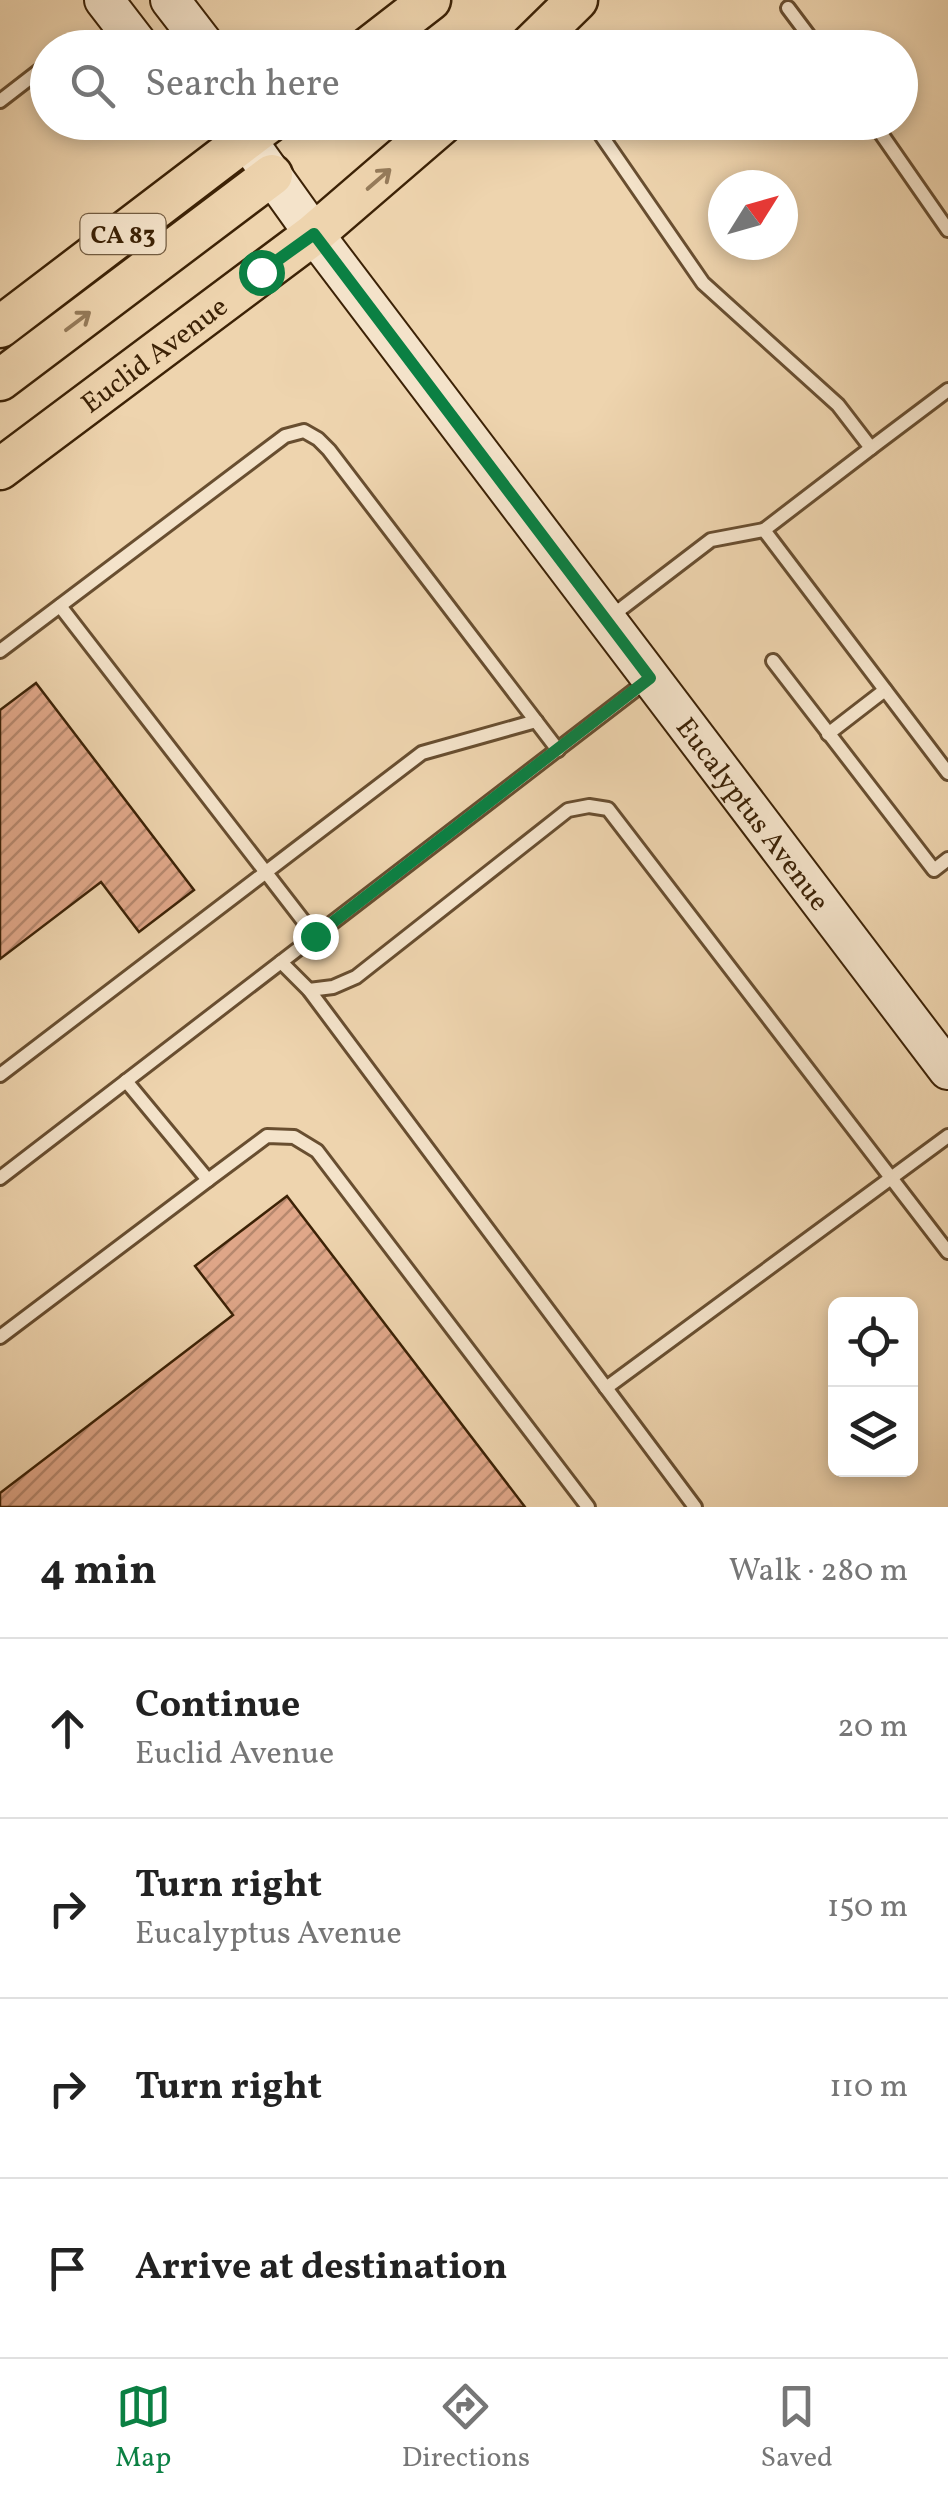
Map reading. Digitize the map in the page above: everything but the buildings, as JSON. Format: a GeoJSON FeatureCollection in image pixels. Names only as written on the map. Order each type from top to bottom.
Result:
{"type":"FeatureCollection","features":[{"type":"Feature","properties":{"kind":"main road"},"geometry":{"type":"LineString","coordinates":[[391,30],[430,0]]}},
{"type":"Feature","properties":{"kind":"main road"},"geometry":{"type":"LineString","coordinates":[[546,30],[577,0]]}},
{"type":"Feature","properties":{"kind":"main road","name":"CA 83"},"geometry":{"type":"LineString","coordinates":[[0,327],[235,140]]}},
{"type":"Feature","properties":{"kind":"main road","name":"Euclid Avenue"},"geometry":{"type":"LineString","coordinates":[[0,469],[314,234],[423,140]]}},
{"type":"Feature","properties":{"kind":"main road"},"geometry":{"type":"LineString","coordinates":[[0,380],[272,175]]}},
{"type":"Feature","properties":{"kind":"street"},"geometry":{"type":"LineString","coordinates":[[104,0],[127,30]]}},
{"type":"Feature","properties":{"kind":"street"},"geometry":{"type":"LineString","coordinates":[[170,0],[193,30]]}},
{"type":"Feature","properties":{"kind":"street","name":"Eucalyptus Avenue"},"geometry":{"type":"LineString","coordinates":[[256,140],[272,175],[314,234],[948,1070]]}},
{"type":"Feature","properties":{"kind":"lane"},"geometry":{"type":"LineString","coordinates":[[788,8],[804,30]]}},
{"type":"Feature","properties":{"kind":"lane"},"geometry":{"type":"LineString","coordinates":[[0,102],[30,78]]}},
{"type":"Feature","properties":{"kind":"lane"},"geometry":{"type":"LineString","coordinates":[[604,140],[703,283],[838,405],[872,448]]}},
{"type":"Feature","properties":{"kind":"lane"},"geometry":{"type":"LineString","coordinates":[[886,140],[948,230]]}},
{"type":"Feature","properties":{"kind":"lane"},"geometry":{"type":"LineString","coordinates":[[606,620],[711,540],[764,530],[948,390]]}},
{"type":"Feature","properties":{"kind":"lane"},"geometry":{"type":"LineString","coordinates":[[0,651],[285,436],[304,431],[329,450],[558,750]]}},
{"type":"Feature","properties":{"kind":"lane"},"geometry":{"type":"LineString","coordinates":[[764,530],[948,773]]}},
{"type":"Feature","properties":{"kind":"lane"},"geometry":{"type":"LineString","coordinates":[[60,606],[315,936]]}},
{"type":"Feature","properties":{"kind":"lane"},"geometry":{"type":"LineString","coordinates":[[773,661],[934,870],[948,860]]}},
{"type":"Feature","properties":{"kind":"lane"},"geometry":{"type":"LineString","coordinates":[[0,1178],[650,678]]}},
{"type":"Feature","properties":{"kind":"lane"},"geometry":{"type":"LineString","coordinates":[[828,734],[885,690]]}},
{"type":"Feature","properties":{"kind":"lane"},"geometry":{"type":"LineString","coordinates":[[0,1075],[422,753],[536,721]]}},
{"type":"Feature","properties":{"kind":"lane"},"geometry":{"type":"LineString","coordinates":[[309,990],[332,987],[356,977],[568,810],[589,806],[608,809],[948,1252]]}},
{"type":"Feature","properties":{"kind":"lane"},"geometry":{"type":"LineString","coordinates":[[281,962],[309,990],[696,1507]]}},
{"type":"Feature","properties":{"kind":"lane"},"geometry":{"type":"LineString","coordinates":[[126,1080],[208,1180]]}},
{"type":"Feature","properties":{"kind":"lane"},"geometry":{"type":"LineString","coordinates":[[0,1337],[267,1136],[294,1137],[317,1151],[588,1507]]}},
{"type":"Feature","properties":{"kind":"lane"},"geometry":{"type":"LineString","coordinates":[[606,1388],[948,1136]]}},
{"type":"Feature","properties":{"kind":"route"},"geometry":{"type":"LineString","coordinates":[[261,272],[314,234],[650,678],[315,936]]}}]}
